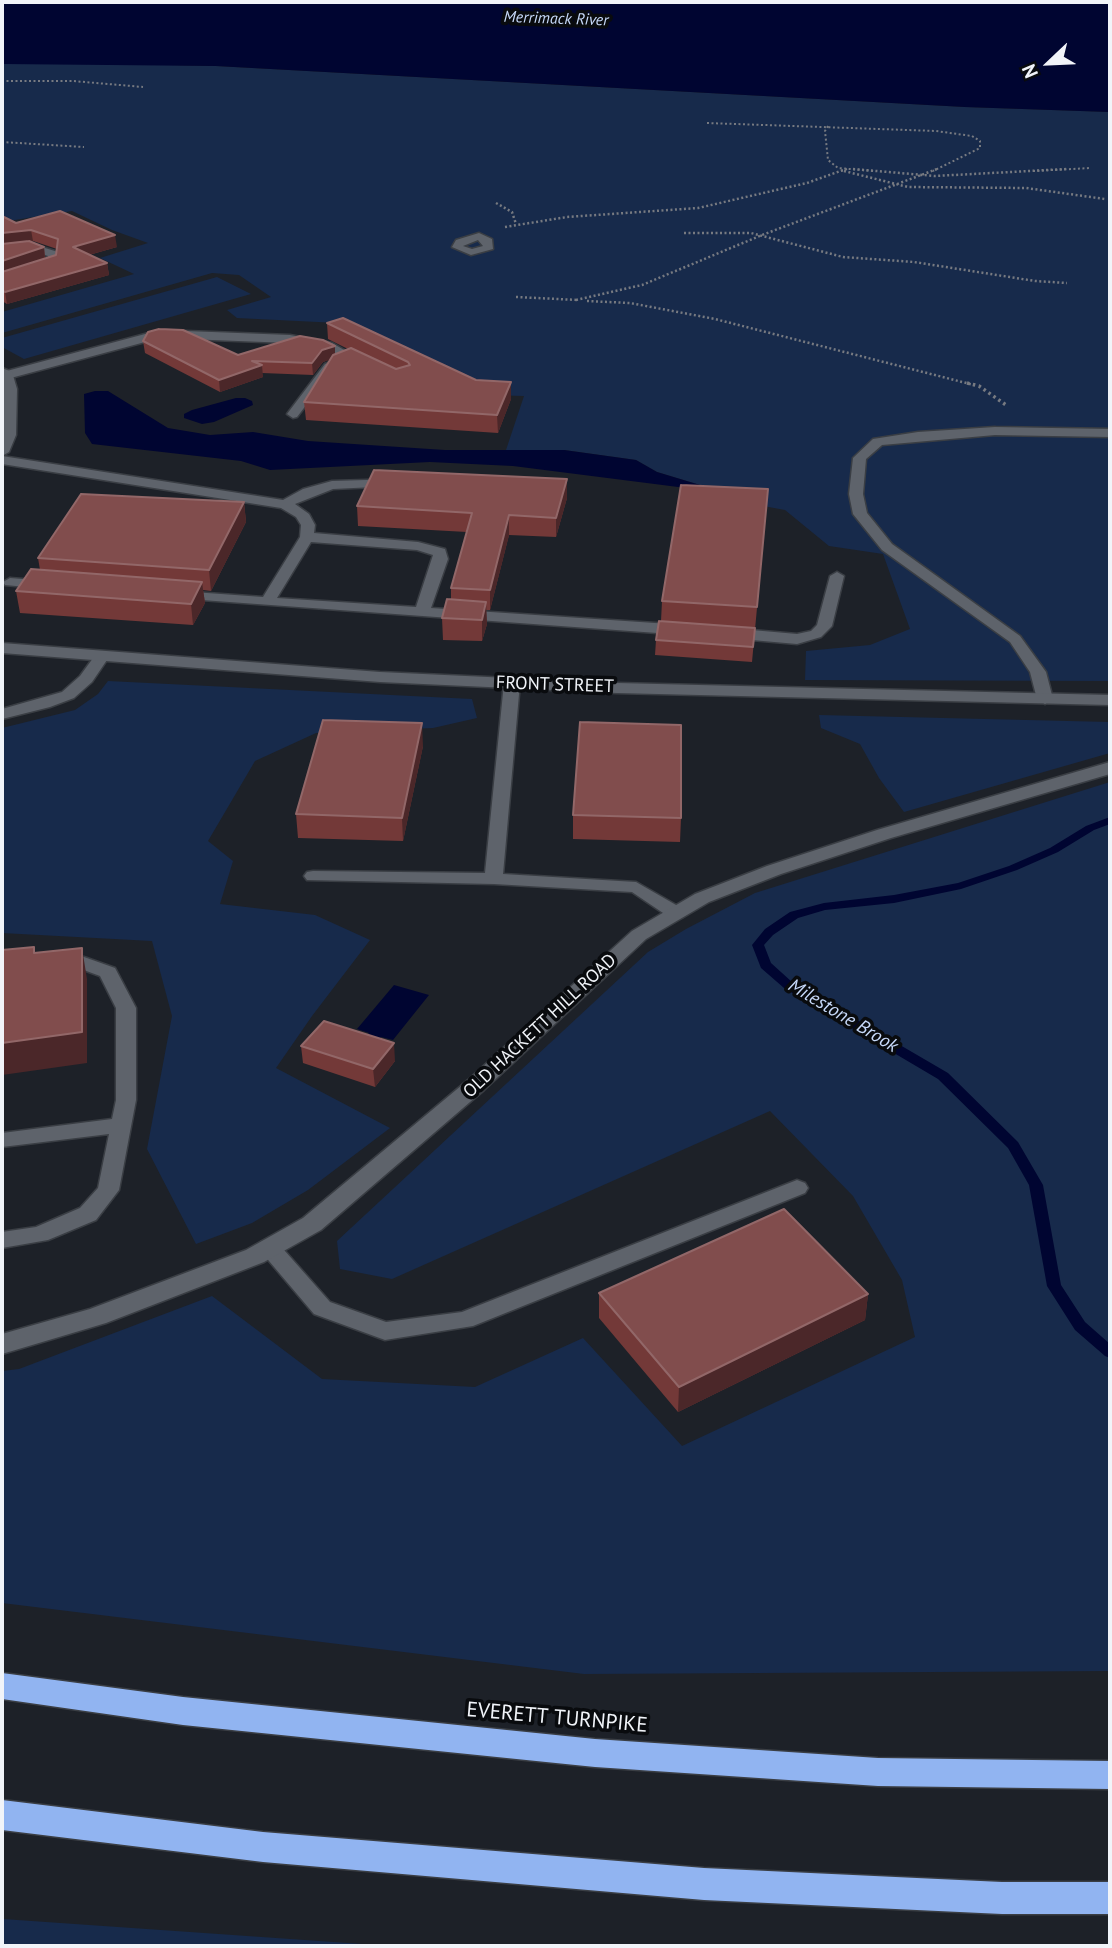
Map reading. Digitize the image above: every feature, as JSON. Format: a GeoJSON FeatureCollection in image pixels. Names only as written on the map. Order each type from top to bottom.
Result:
{"type":"FeatureCollection","features":[{"type":"Feature","properties":{"kind":"highway","name":"EVERETT TURNPIKE"},"geometry":{"type":"LineString","coordinates":[[2,1686],[183,1711],[595,1753],[878,1772],[1110,1775]]}},
{"type":"Feature","properties":{"kind":"highway"},"geometry":{"type":"LineString","coordinates":[[2,1815],[263,1847],[704,1884],[1002,1898],[1110,1898]]}},
{"type":"Feature","properties":{"kind":"street"},"geometry":{"type":"LineString","coordinates":[[2,452],[9,435],[10,389],[4,374]]}},
{"type":"Feature","properties":{"kind":"street","name":"FRONT STREET"},"geometry":{"type":"LineString","coordinates":[[2,648],[380,677],[1110,700]]}},
{"type":"Feature","properties":{"kind":"street","name":"OLD HACKETT HILL ROAD"},"geometry":{"type":"LineString","coordinates":[[2,1345],[97,1316],[269,1248],[312,1224],[467,1093],[639,935],[702,898],[774,870],[884,834],[1110,768]]}},
{"type":"Feature","properties":{"kind":"lane"},"geometry":{"type":"LineString","coordinates":[[2,251],[32,247],[54,254],[53,263],[2,279]]}},
{"type":"Feature","properties":{"kind":"lane"},"geometry":{"type":"LineString","coordinates":[[4,374],[160,334],[290,339],[328,346],[364,364]]}},
{"type":"Feature","properties":{"kind":"lane"},"geometry":{"type":"LineString","coordinates":[[293,414],[329,367],[352,358]]}},
{"type":"Feature","properties":{"kind":"lane"},"geometry":{"type":"LineString","coordinates":[[1045,699],[1038,672],[1015,639],[887,547],[860,514],[856,494],[860,458],[878,442],[918,436],[995,431],[1110,433]]}},
{"type":"Feature","properties":{"kind":"lane"},"geometry":{"type":"LineString","coordinates":[[2,460],[285,505],[302,514],[308,525],[307,537],[267,602]]}},
{"type":"Feature","properties":{"kind":"lane"},"geometry":{"type":"LineString","coordinates":[[285,505],[308,492],[332,485],[362,482],[405,483]]}},
{"type":"Feature","properties":{"kind":"lane"},"geometry":{"type":"LineString","coordinates":[[307,537],[418,546],[440,552],[422,612]]}},
{"type":"Feature","properties":{"kind":"lane"},"geometry":{"type":"LineString","coordinates":[[159,594],[797,639],[816,634],[824,626],[837,576]]}},
{"type":"Feature","properties":{"kind":"lane"},"geometry":{"type":"LineString","coordinates":[[10,582],[64,587]]}},
{"type":"Feature","properties":{"kind":"lane"},"geometry":{"type":"LineString","coordinates":[[2,714],[68,695],[86,679],[101,657]]}},
{"type":"Feature","properties":{"kind":"lane"},"geometry":{"type":"LineString","coordinates":[[494,879],[512,683]]}},
{"type":"Feature","properties":{"kind":"lane"},"geometry":{"type":"LineString","coordinates":[[313,876],[494,879],[636,887],[676,914]]}},
{"type":"Feature","properties":{"kind":"lane"},"geometry":{"type":"LineString","coordinates":[[2,1240],[40,1234],[88,1214],[108,1190],[126,1100],[126,1008],[108,972],[84,963],[60,962]]}},
{"type":"Feature","properties":{"kind":"lane"},"geometry":{"type":"LineString","coordinates":[[2,1140],[121,1125]]}},
{"type":"Feature","properties":{"kind":"lane"},"geometry":{"type":"LineString","coordinates":[[269,1248],[322,1308],[385,1331],[465,1320],[797,1188]]}},
{"type":"Feature","properties":{"kind":"path"},"geometry":{"type":"LineString","coordinates":[[2,81],[72,80],[143,87]]}},
{"type":"Feature","properties":{"kind":"path"},"geometry":{"type":"LineString","coordinates":[[576,300],[642,285],[762,235],[923,176],[980,148],[980,141],[967,135],[936,131],[707,123]]}},
{"type":"Feature","properties":{"kind":"path"},"geometry":{"type":"LineString","coordinates":[[828,126],[825,131],[828,160],[834,166],[900,185],[1026,188],[1105,198]]}},
{"type":"Feature","properties":{"kind":"path"},"geometry":{"type":"LineString","coordinates":[[2,142],[84,146]]}},
{"type":"Feature","properties":{"kind":"path"},"geometry":{"type":"LineString","coordinates":[[479,236],[516,224],[567,217],[698,208],[807,183],[846,170],[923,176],[1091,168]]}},
{"type":"Feature","properties":{"kind":"path"},"geometry":{"type":"LineString","coordinates":[[496,203],[512,212],[516,224]]}},
{"type":"Feature","properties":{"kind":"path"},"geometry":{"type":"LineString","coordinates":[[684,233],[735,232],[762,235],[842,257],[907,261],[1067,283]]}},
{"type":"Feature","properties":{"kind":"path"},"geometry":{"type":"LineString","coordinates":[[516,298],[630,303],[703,317],[979,386],[1000,399],[1013,416],[1008,423],[995,431]]}},
{"type":"Feature","properties":{"kind":"shaded area"},"geometry":{"type":"Polygon","coordinates":[[[2,64],[216,66],[965,107],[1110,112],[1110,681],[805,680],[806,651],[870,645],[910,629],[883,554],[829,546],[785,510],[725,499],[700,485],[657,472],[636,460],[564,450],[506,450],[524,396],[487,395],[338,323],[237,318],[227,310],[271,297],[239,275],[212,273],[2,333],[2,312],[134,274],[100,258],[148,243],[72,211],[2,222],[2,64]]]}},
{"type":"Feature","properties":{"kind":"shaded area"},"geometry":{"type":"Polygon","coordinates":[[[217,277],[251,294],[24,359],[2,347],[2,338],[217,277]]]}},
{"type":"Feature","properties":{"kind":"shaded area"},"geometry":{"type":"Polygon","coordinates":[[[108,681],[472,699],[477,718],[433,728],[316,733],[255,761],[208,841],[233,861],[220,904],[315,915],[370,940],[276,1068],[390,1128],[308,1190],[252,1223],[196,1244],[147,1149],[172,1016],[152,941],[2,933],[2,728],[75,710],[98,694],[108,681]]]}},
{"type":"Feature","properties":{"kind":"shaded area"},"geometry":{"type":"Polygon","coordinates":[[[819,715],[1110,722],[1110,753],[904,812],[879,778],[860,744],[821,728],[819,715]]]}},
{"type":"Feature","properties":{"kind":"shaded area"},"geometry":{"type":"Polygon","coordinates":[[[1110,782],[1110,1671],[584,1674],[2,1603],[2,1371],[19,1369],[212,1296],[322,1379],[475,1387],[583,1338],[682,1446],[915,1337],[902,1280],[853,1196],[770,1111],[392,1279],[340,1269],[337,1241],[648,952],[686,929],[755,893],[1110,782]]]}},
{"type":"Feature","properties":{"kind":"shaded area"},"geometry":{"type":"Polygon","coordinates":[[[3,1919],[391,1946],[2,1946],[3,1919]]]}},
{"type":"Feature","properties":{"kind":"water","name":"Merrimack River"},"geometry":{"type":"Polygon","coordinates":[[[2,2],[1110,2],[1110,112],[965,107],[216,66],[2,64],[2,2]]]}},
{"type":"Feature","properties":{"kind":"water"},"geometry":{"type":"Polygon","coordinates":[[[108,391],[168,428],[210,435],[253,432],[308,441],[445,450],[564,450],[636,460],[657,472],[700,485],[686,488],[513,466],[430,462],[270,470],[241,461],[92,444],[85,433],[84,394],[108,391]]]}},
{"type":"Feature","properties":{"kind":"water"},"geometry":{"type":"Polygon","coordinates":[[[245,398],[252,401],[253,405],[214,422],[202,424],[184,418],[184,414],[192,410],[245,398]]]}},
{"type":"Feature","properties":{"kind":"water"},"geometry":{"type":"Polygon","coordinates":[[[394,985],[429,995],[393,1040],[381,1037],[379,1041],[366,1037],[369,1033],[357,1029],[394,985]]]}},
{"type":"Feature","properties":{"kind":"building"},"geometry":{"type":"Polygon","coordinates":[[[60,211],[115,235],[73,247],[107,263],[5,292],[2,290],[2,272],[56,255],[58,239],[31,230],[2,233],[2,216],[16,223],[60,211]]]}},
{"type":"Feature","properties":{"kind":"building"},"geometry":{"type":"Polygon","coordinates":[[[29,241],[44,247],[2,261],[2,244],[29,241]]]}},
{"type":"Feature","properties":{"kind":"building"},"geometry":{"type":"Polygon","coordinates":[[[343,318],[476,380],[511,382],[497,415],[304,402],[333,355],[351,348],[396,369],[410,365],[327,323],[343,318]]]}},
{"type":"Feature","properties":{"kind":"building"},"geometry":{"type":"Polygon","coordinates":[[[159,329],[183,330],[238,355],[300,336],[323,340],[335,346],[322,350],[312,363],[252,361],[262,365],[219,380],[143,341],[148,332],[159,329]]]}},
{"type":"Feature","properties":{"kind":"building"},"geometry":{"type":"Polygon","coordinates":[[[374,470],[567,479],[556,518],[509,515],[490,590],[451,588],[472,513],[357,506],[374,470]]]}},
{"type":"Feature","properties":{"kind":"building"},"geometry":{"type":"Polygon","coordinates":[[[681,485],[768,489],[757,607],[662,601],[681,485]]]}},
{"type":"Feature","properties":{"kind":"building"},"geometry":{"type":"Polygon","coordinates":[[[81,494],[244,502],[209,570],[38,558],[81,494]]]}},
{"type":"Feature","properties":{"kind":"building"},"geometry":{"type":"Polygon","coordinates":[[[31,569],[202,582],[191,604],[16,591],[31,569]]]}},
{"type":"Feature","properties":{"kind":"building"},"geometry":{"type":"Polygon","coordinates":[[[447,599],[486,602],[482,620],[442,618],[447,599]]]}},
{"type":"Feature","properties":{"kind":"building"},"geometry":{"type":"Polygon","coordinates":[[[659,621],[755,628],[753,647],[656,640],[659,621]]]}},
{"type":"Feature","properties":{"kind":"building"},"geometry":{"type":"Polygon","coordinates":[[[323,720],[422,723],[402,818],[296,814],[323,720]]]}},
{"type":"Feature","properties":{"kind":"building"},"geometry":{"type":"Polygon","coordinates":[[[580,722],[681,725],[681,818],[573,815],[580,722]]]}},
{"type":"Feature","properties":{"kind":"building"},"geometry":{"type":"Polygon","coordinates":[[[34,947],[34,953],[82,948],[82,1032],[2,1043],[2,950],[34,947]]]}},
{"type":"Feature","properties":{"kind":"building"},"geometry":{"type":"Polygon","coordinates":[[[324,1021],[394,1043],[373,1069],[301,1046],[324,1021]]]}},
{"type":"Feature","properties":{"kind":"building"},"geometry":{"type":"Polygon","coordinates":[[[784,1209],[868,1294],[679,1387],[599,1293],[784,1209]]]}},
{"type":"Feature","properties":{"kind":"waterway","name":"Milestone Brook"},"geometry":{"type":"LineString","coordinates":[[1110,820],[1090,828],[1054,850],[961,886],[894,899],[824,907],[794,915],[769,932],[758,945],[765,965],[788,985],[943,1076],[1013,1145],[1036,1185],[1054,1286],[1080,1326],[1110,1352]]}}]}
